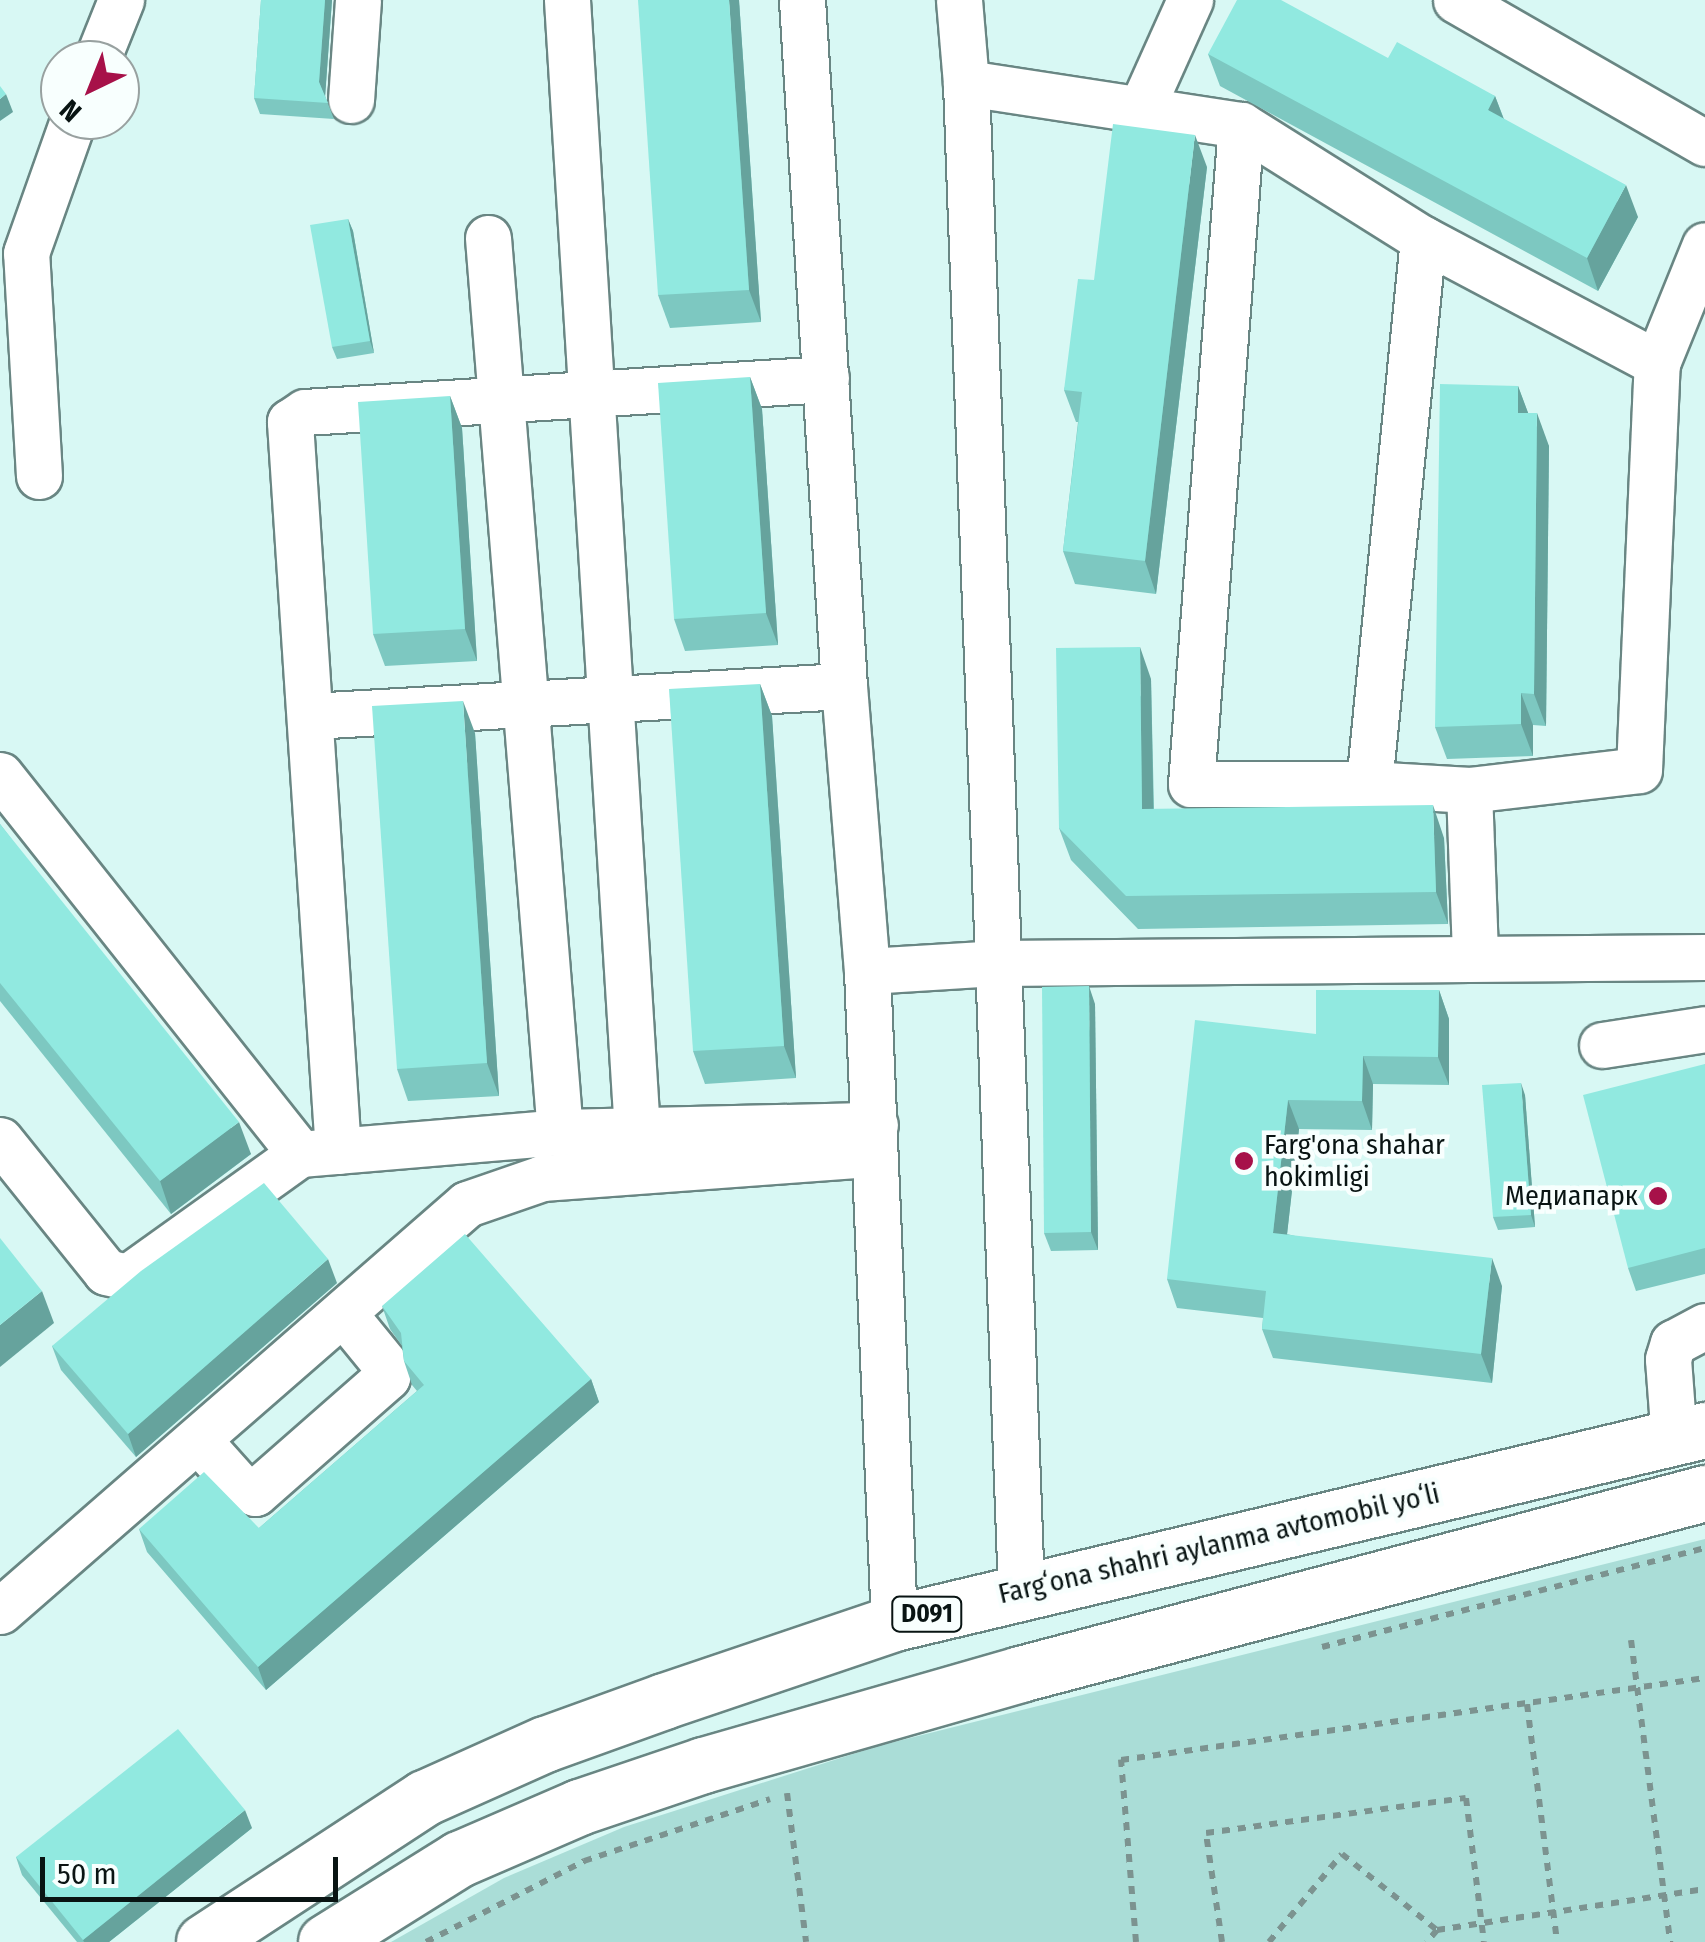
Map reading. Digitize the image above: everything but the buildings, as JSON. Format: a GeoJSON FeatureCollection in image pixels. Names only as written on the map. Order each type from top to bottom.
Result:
{"type":"FeatureCollection","features":[{"type":"Feature","properties":{"kind":"highway","name":"Fargʻona shahri aylanma avtomobil yoʻli"},"geometry":{"type":"LineString","coordinates":[[204,1942],[424,1798],[545,1744],[894,1622],[1690,1434]]}},
{"type":"Feature","properties":{"kind":"highway"},"geometry":{"type":"LineString","coordinates":[[326,1942],[459,1859],[579,1807],[702,1765],[1020,1674],[1705,1493]]}},
{"type":"Feature","properties":{"kind":"street"},"geometry":{"type":"LineString","coordinates":[[105,40],[121,0]]}},
{"type":"Feature","properties":{"kind":"street"},"geometry":{"type":"LineString","coordinates":[[351,100],[358,0]]}},
{"type":"Feature","properties":{"kind":"street"},"geometry":{"type":"LineString","coordinates":[[567,0],[589,392],[614,699],[637,1130]]}},
{"type":"Feature","properties":{"kind":"street"},"geometry":{"type":"LineString","coordinates":[[959,0],[966,83],[1021,1590]]}},
{"type":"Feature","properties":{"kind":"street"},"geometry":{"type":"LineString","coordinates":[[1141,110],[1190,0]]}},
{"type":"Feature","properties":{"kind":"street"},"geometry":{"type":"LineString","coordinates":[[1456,0],[1705,143]]}},
{"type":"Feature","properties":{"kind":"street"},"geometry":{"type":"LineString","coordinates":[[810,1],[826,380],[844,686],[867,971],[894,1622]]}},
{"type":"Feature","properties":{"kind":"street"},"geometry":{"type":"LineString","coordinates":[[966,83],[1242,125],[1424,238],[1657,363]]}},
{"type":"Feature","properties":{"kind":"street"},"geometry":{"type":"LineString","coordinates":[[1242,125],[1191,784],[1369,784],[1470,790],[1639,770],[1657,363],[1705,245]]}},
{"type":"Feature","properties":{"kind":"street"},"geometry":{"type":"LineString","coordinates":[[39,476],[26,254],[42,198],[65,140]]}},
{"type":"Feature","properties":{"kind":"street"},"geometry":{"type":"LineString","coordinates":[[488,238],[560,1132]]}},
{"type":"Feature","properties":{"kind":"street"},"geometry":{"type":"LineString","coordinates":[[1369,784],[1424,238]]}},
{"type":"Feature","properties":{"kind":"street"},"geometry":{"type":"LineString","coordinates":[[319,1153],[310,716],[290,422],[305,412],[501,396],[826,380]]}},
{"type":"Feature","properties":{"kind":"street"},"geometry":{"type":"LineString","coordinates":[[310,716],[844,686]]}},
{"type":"Feature","properties":{"kind":"street"},"geometry":{"type":"LineString","coordinates":[[0,776],[319,1153]]}},
{"type":"Feature","properties":{"kind":"street"},"geometry":{"type":"LineString","coordinates":[[1470,790],[1475,957]]}},
{"type":"Feature","properties":{"kind":"street"},"geometry":{"type":"LineString","coordinates":[[867,971],[996,963],[1705,956]]}},
{"type":"Feature","properties":{"kind":"street"},"geometry":{"type":"LineString","coordinates":[[1602,1045],[1705,1029]]}},
{"type":"Feature","properties":{"kind":"street"},"geometry":{"type":"LineString","coordinates":[[0,1140],[106,1272],[128,1277],[319,1153],[560,1132],[637,1130],[875,1139]]}},
{"type":"Feature","properties":{"kind":"street"},"geometry":{"type":"LineString","coordinates":[[0,1610],[199,1441],[467,1204],[542,1178],[875,1139]]}},
{"type":"Feature","properties":{"kind":"street"},"geometry":{"type":"LineString","coordinates":[[199,1441],[240,1488],[255,1493],[314,1442],[388,1377],[384,1362],[344,1314]]}},
{"type":"Feature","properties":{"kind":"street"},"geometry":{"type":"LineString","coordinates":[[1690,1434],[1668,1359],[1673,1343],[1705,1326]]}},
{"type":"Feature","properties":{"kind":"path"},"geometry":{"type":"LineString","coordinates":[[1302,1652],[1705,1548]]}},
{"type":"Feature","properties":{"kind":"path"},"geometry":{"type":"LineString","coordinates":[[1631,1640],[1670,1942]]}},
{"type":"Feature","properties":{"kind":"path"},"geometry":{"type":"LineString","coordinates":[[1136,1942],[1121,1760],[1705,1678]]}},
{"type":"Feature","properties":{"kind":"path"},"geometry":{"type":"LineString","coordinates":[[1527,1704],[1557,1942]]}},
{"type":"Feature","properties":{"kind":"path"},"geometry":{"type":"LineString","coordinates":[[426,1942],[584,1861],[806,1787]]}},
{"type":"Feature","properties":{"kind":"path"},"geometry":{"type":"LineString","coordinates":[[787,1793],[806,1942]]}},
{"type":"Feature","properties":{"kind":"path"},"geometry":{"type":"LineString","coordinates":[[1222,1942],[1206,1833],[1466,1798],[1484,1942]]}},
{"type":"Feature","properties":{"kind":"path"},"geometry":{"type":"LineString","coordinates":[[1269,1942],[1342,1854],[1437,1930]]}},
{"type":"Feature","properties":{"kind":"path"},"geometry":{"type":"LineString","coordinates":[[1427,1942],[1437,1930],[1705,1889]]}},
{"type":"Feature","properties":{"kind":"shaded area"},"geometry":{"type":"Polygon","coordinates":[[[1705,1539],[1705,1942],[391,1942],[504,1878],[624,1827],[878,1746],[1705,1539]]]}},
{"type":"Feature","properties":{"kind":"place","name":"Farg'ona shahar hokimligi"},"geometry":{"type":"Point","coordinates":[1244,1161]}},
{"type":"Feature","properties":{"kind":"place","name":"Медиапарк"},"geometry":{"type":"Point","coordinates":[1658,1196]}}]}
